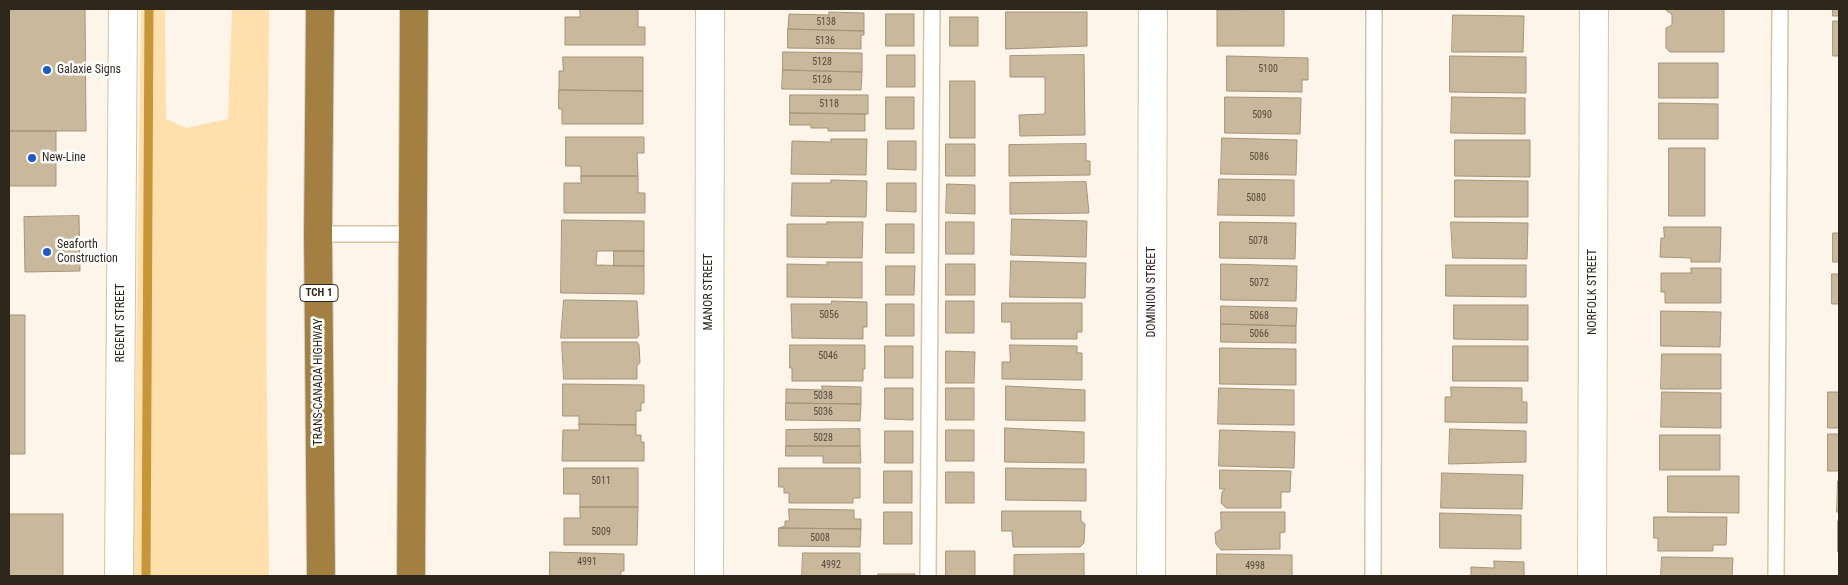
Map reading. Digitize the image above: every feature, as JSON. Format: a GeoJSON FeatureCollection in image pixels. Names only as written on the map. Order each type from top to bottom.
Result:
{"type":"FeatureCollection","features":[{"type":"Feature","properties":{"kind":"highway","name":"TRANS-CANADA HIGHWAY"},"geometry":{"type":"LineString","coordinates":[[320,9],[318,234],[321,576]]}},
{"type":"Feature","properties":{"kind":"highway"},"geometry":{"type":"LineString","coordinates":[[411,576],[414,9]]}},
{"type":"Feature","properties":{"kind":"street","name":"REGENT STREET"},"geometry":{"type":"LineString","coordinates":[[119,576],[123,9]]}},
{"type":"Feature","properties":{"kind":"street","name":"MANOR STREET"},"geometry":{"type":"LineString","coordinates":[[708,576],[710,9]]}},
{"type":"Feature","properties":{"kind":"street","name":"DOMINION STREET"},"geometry":{"type":"LineString","coordinates":[[1151,576],[1153,9]]}},
{"type":"Feature","properties":{"kind":"street","name":"NORFOLK STREET"},"geometry":{"type":"LineString","coordinates":[[1592,576],[1594,9]]}},
{"type":"Feature","properties":{"kind":"lane"},"geometry":{"type":"LineString","coordinates":[[928,576],[932,9]]}},
{"type":"Feature","properties":{"kind":"lane"},"geometry":{"type":"LineString","coordinates":[[1373,576],[1374,9]]}},
{"type":"Feature","properties":{"kind":"lane"},"geometry":{"type":"LineString","coordinates":[[1776,576],[1780,9]]}},
{"type":"Feature","properties":{"kind":"lane"},"geometry":{"type":"LineString","coordinates":[[318,234],[414,234]]}},
{"type":"Feature","properties":{"kind":"shaded area"},"geometry":{"type":"Polygon","coordinates":[[[141,9],[165,9],[166,119],[186,128],[228,119],[232,9],[269,9],[266,328],[269,576],[133,576],[141,9]]]}},
{"type":"Feature","properties":{"kind":"building","name":"Galaxie Signs"},"geometry":{"type":"Polygon","coordinates":[[[9,9],[85,9],[86,131],[9,131],[9,9]]]}},
{"type":"Feature","properties":{"kind":"building"},"geometry":{"type":"Polygon","coordinates":[[[580,9],[638,9],[638,27],[645,27],[645,45],[565,45],[565,17],[580,17],[580,9]]]}},
{"type":"Feature","properties":{"kind":"building"},"geometry":{"type":"Polygon","coordinates":[[[1217,9],[1284,9],[1217,10],[1217,9]]]}},
{"type":"Feature","properties":{"kind":"building"},"geometry":{"type":"Polygon","coordinates":[[[1284,9],[1284,46],[1217,46],[1217,10],[1284,9]]]}},
{"type":"Feature","properties":{"kind":"building"},"geometry":{"type":"Polygon","coordinates":[[[1665,9],[1724,9],[1724,52],[1670,52],[1666,48],[1666,28],[1672,25],[1672,15],[1665,9]]]}},
{"type":"Feature","properties":{"kind":"building"},"geometry":{"type":"Polygon","coordinates":[[[1833,9],[1839,9],[1839,16],[1833,16],[1833,9]]]}},
{"type":"Feature","properties":{"kind":"building"},"geometry":{"type":"Polygon","coordinates":[[[829,12],[864,13],[864,31],[788,29],[789,14],[829,15],[829,12]]]}},
{"type":"Feature","properties":{"kind":"building"},"geometry":{"type":"Polygon","coordinates":[[[1006,12],[1087,12],[1087,46],[1006,49],[1006,12]]]}},
{"type":"Feature","properties":{"kind":"building"},"geometry":{"type":"Polygon","coordinates":[[[886,14],[914,14],[914,46],[886,46],[886,14]]]}},
{"type":"Feature","properties":{"kind":"building"},"geometry":{"type":"Polygon","coordinates":[[[1453,15],[1524,16],[1523,52],[1452,52],[1453,15]]]}},
{"type":"Feature","properties":{"kind":"building"},"geometry":{"type":"Polygon","coordinates":[[[950,17],[978,17],[978,46],[950,46],[950,17]]]}},
{"type":"Feature","properties":{"kind":"building"},"geometry":{"type":"Polygon","coordinates":[[[1833,21],[1839,21],[1839,56],[1833,56],[1833,21]]]}},
{"type":"Feature","properties":{"kind":"building"},"geometry":{"type":"Polygon","coordinates":[[[788,29],[864,31],[864,35],[861,35],[861,49],[788,48],[788,29]]]}},
{"type":"Feature","properties":{"kind":"building"},"geometry":{"type":"Polygon","coordinates":[[[783,52],[862,53],[862,72],[783,70],[783,52]]]}},
{"type":"Feature","properties":{"kind":"building"},"geometry":{"type":"Polygon","coordinates":[[[887,55],[915,55],[915,87],[887,87],[887,55]]]}},
{"type":"Feature","properties":{"kind":"building"},"geometry":{"type":"Polygon","coordinates":[[[1084,55],[1085,135],[1020,136],[1019,115],[1045,114],[1045,77],[1010,77],[1010,56],[1084,55]]]}},
{"type":"Feature","properties":{"kind":"building"},"geometry":{"type":"Polygon","coordinates":[[[1227,56],[1308,58],[1308,80],[1302,80],[1302,92],[1227,91],[1227,56]]]}},
{"type":"Feature","properties":{"kind":"building"},"geometry":{"type":"Polygon","coordinates":[[[1450,56],[1526,57],[1526,93],[1450,92],[1450,56]]]}},
{"type":"Feature","properties":{"kind":"building"},"geometry":{"type":"Polygon","coordinates":[[[563,57],[643,57],[643,91],[559,90],[559,71],[563,71],[563,57]]]}},
{"type":"Feature","properties":{"kind":"building"},"geometry":{"type":"Polygon","coordinates":[[[1659,63],[1718,63],[1718,98],[1659,98],[1659,63]]]}},
{"type":"Feature","properties":{"kind":"building"},"geometry":{"type":"Polygon","coordinates":[[[783,70],[862,72],[861,90],[782,89],[783,70]]]}},
{"type":"Feature","properties":{"kind":"building"},"geometry":{"type":"Polygon","coordinates":[[[950,81],[975,81],[975,138],[950,138],[950,81]]]}},
{"type":"Feature","properties":{"kind":"building"},"geometry":{"type":"Polygon","coordinates":[[[559,90],[643,91],[643,124],[562,124],[562,109],[559,109],[559,90]]]}},
{"type":"Feature","properties":{"kind":"building"},"geometry":{"type":"Polygon","coordinates":[[[790,95],[868,95],[868,114],[790,113],[790,95]]]}},
{"type":"Feature","properties":{"kind":"building"},"geometry":{"type":"Polygon","coordinates":[[[886,97],[914,97],[914,129],[886,129],[886,97]]]}},
{"type":"Feature","properties":{"kind":"building"},"geometry":{"type":"Polygon","coordinates":[[[1225,97],[1301,98],[1300,134],[1225,133],[1225,97]]]}},
{"type":"Feature","properties":{"kind":"building"},"geometry":{"type":"Polygon","coordinates":[[[1452,97],[1525,98],[1525,134],[1451,133],[1452,97]]]}},
{"type":"Feature","properties":{"kind":"building"},"geometry":{"type":"Polygon","coordinates":[[[1659,103],[1718,104],[1718,139],[1659,139],[1659,103]]]}},
{"type":"Feature","properties":{"kind":"building"},"geometry":{"type":"Polygon","coordinates":[[[790,113],[865,114],[865,131],[828,131],[828,128],[811,128],[811,125],[790,125],[790,113]]]}},
{"type":"Feature","properties":{"kind":"building","name":"New-Line"},"geometry":{"type":"Polygon","coordinates":[[[9,131],[56,131],[56,186],[9,186],[9,131]]]}},
{"type":"Feature","properties":{"kind":"building"},"geometry":{"type":"Polygon","coordinates":[[[566,137],[644,137],[644,153],[637,153],[638,176],[581,176],[581,166],[566,166],[566,137]]]}},
{"type":"Feature","properties":{"kind":"building"},"geometry":{"type":"Polygon","coordinates":[[[1222,138],[1297,140],[1296,175],[1221,174],[1222,138]]]}},
{"type":"Feature","properties":{"kind":"building"},"geometry":{"type":"Polygon","coordinates":[[[831,139],[867,139],[866,175],[791,174],[792,141],[831,142],[831,139]]]}},
{"type":"Feature","properties":{"kind":"building"},"geometry":{"type":"Polygon","coordinates":[[[1455,140],[1530,140],[1530,177],[1455,176],[1455,140]]]}},
{"type":"Feature","properties":{"kind":"building"},"geometry":{"type":"Polygon","coordinates":[[[888,141],[916,141],[916,170],[888,169],[888,141]]]}},
{"type":"Feature","properties":{"kind":"building"},"geometry":{"type":"Polygon","coordinates":[[[946,144],[975,144],[975,176],[946,176],[946,144]]]}},
{"type":"Feature","properties":{"kind":"building"},"geometry":{"type":"Polygon","coordinates":[[[1086,144],[1086,161],[1090,161],[1090,175],[1009,176],[1009,145],[1086,144]]]}},
{"type":"Feature","properties":{"kind":"building"},"geometry":{"type":"Polygon","coordinates":[[[1669,148],[1705,148],[1705,216],[1669,216],[1669,148]]]}},
{"type":"Feature","properties":{"kind":"building"},"geometry":{"type":"Polygon","coordinates":[[[581,176],[638,176],[638,193],[645,193],[645,213],[564,213],[564,183],[581,183],[581,176]]]}},
{"type":"Feature","properties":{"kind":"building"},"geometry":{"type":"Polygon","coordinates":[[[1219,179],[1294,180],[1294,216],[1218,215],[1219,179]]]}},
{"type":"Feature","properties":{"kind":"building"},"geometry":{"type":"Polygon","coordinates":[[[831,180],[867,181],[866,217],[791,216],[792,183],[831,183],[831,180]]]}},
{"type":"Feature","properties":{"kind":"building"},"geometry":{"type":"Polygon","coordinates":[[[1455,180],[1528,181],[1528,217],[1455,217],[1455,180]]]}},
{"type":"Feature","properties":{"kind":"building"},"geometry":{"type":"Polygon","coordinates":[[[1086,182],[1089,213],[1010,214],[1010,183],[1086,182]]]}},
{"type":"Feature","properties":{"kind":"building"},"geometry":{"type":"Polygon","coordinates":[[[887,183],[916,183],[916,212],[887,211],[887,183]]]}},
{"type":"Feature","properties":{"kind":"building"},"geometry":{"type":"Polygon","coordinates":[[[947,184],[975,185],[975,214],[946,213],[947,184]]]}},
{"type":"Feature","properties":{"kind":"building"},"geometry":{"type":"Polygon","coordinates":[[[79,216],[80,271],[25,272],[24,217],[79,216]]]}},
{"type":"Feature","properties":{"kind":"building"},"geometry":{"type":"Polygon","coordinates":[[[1012,219],[1087,221],[1086,257],[1011,255],[1012,219]]]}},
{"type":"Feature","properties":{"kind":"building"},"geometry":{"type":"Polygon","coordinates":[[[562,220],[644,221],[644,251],[597,251],[596,265],[644,266],[644,294],[561,293],[562,220]]]}},
{"type":"Feature","properties":{"kind":"building"},"geometry":{"type":"Polygon","coordinates":[[[827,222],[863,222],[862,258],[787,257],[787,224],[827,224],[827,222]]]}},
{"type":"Feature","properties":{"kind":"building"},"geometry":{"type":"Polygon","coordinates":[[[946,222],[974,222],[974,254],[946,254],[946,222]]]}},
{"type":"Feature","properties":{"kind":"building"},"geometry":{"type":"Polygon","coordinates":[[[1220,222],[1296,223],[1295,259],[1220,258],[1220,222]]]}},
{"type":"Feature","properties":{"kind":"building"},"geometry":{"type":"Polygon","coordinates":[[[1451,222],[1528,223],[1527,259],[1453,258],[1451,222]]]}},
{"type":"Feature","properties":{"kind":"building"},"geometry":{"type":"Polygon","coordinates":[[[886,224],[914,224],[914,253],[886,253],[886,224]]]}},
{"type":"Feature","properties":{"kind":"building"},"geometry":{"type":"Polygon","coordinates":[[[1664,227],[1721,227],[1720,262],[1691,262],[1691,258],[1660,257],[1661,238],[1664,238],[1664,227]]]}},
{"type":"Feature","properties":{"kind":"building"},"geometry":{"type":"Polygon","coordinates":[[[1833,233],[1839,233],[1839,262],[1833,262],[1833,233]]]}},
{"type":"Feature","properties":{"kind":"building"},"geometry":{"type":"Polygon","coordinates":[[[614,251],[644,251],[644,266],[614,266],[614,251]]]}},
{"type":"Feature","properties":{"kind":"building"},"geometry":{"type":"Polygon","coordinates":[[[1011,261],[1086,263],[1085,298],[1010,297],[1011,261]]]}},
{"type":"Feature","properties":{"kind":"building"},"geometry":{"type":"Polygon","coordinates":[[[827,262],[862,262],[862,298],[787,297],[787,264],[827,265],[827,262]]]}},
{"type":"Feature","properties":{"kind":"building"},"geometry":{"type":"Polygon","coordinates":[[[946,264],[975,264],[975,295],[946,295],[946,264]]]}},
{"type":"Feature","properties":{"kind":"building"},"geometry":{"type":"Polygon","coordinates":[[[1221,264],[1297,266],[1296,301],[1221,300],[1221,264]]]}},
{"type":"Feature","properties":{"kind":"building"},"geometry":{"type":"Polygon","coordinates":[[[1446,265],[1526,265],[1526,297],[1446,296],[1446,265]]]}},
{"type":"Feature","properties":{"kind":"building"},"geometry":{"type":"Polygon","coordinates":[[[886,266],[915,266],[914,295],[886,295],[886,266]]]}},
{"type":"Feature","properties":{"kind":"building"},"geometry":{"type":"Polygon","coordinates":[[[1691,268],[1721,268],[1721,303],[1665,303],[1665,292],[1661,292],[1661,273],[1691,273],[1691,268]]]}},
{"type":"Feature","properties":{"kind":"building"},"geometry":{"type":"Polygon","coordinates":[[[1832,274],[1839,274],[1839,304],[1832,304],[1832,274]]]}},
{"type":"Feature","properties":{"kind":"building"},"geometry":{"type":"Polygon","coordinates":[[[564,300],[637,301],[639,335],[637,338],[561,338],[564,300]]]}},
{"type":"Feature","properties":{"kind":"building"},"geometry":{"type":"Polygon","coordinates":[[[832,301],[867,302],[867,327],[863,327],[863,339],[792,338],[791,304],[831,304],[832,301]]]}},
{"type":"Feature","properties":{"kind":"building"},"geometry":{"type":"Polygon","coordinates":[[[946,301],[974,301],[974,333],[946,333],[946,301]]]}},
{"type":"Feature","properties":{"kind":"building"},"geometry":{"type":"Polygon","coordinates":[[[1002,303],[1082,303],[1082,332],[1077,332],[1077,339],[1011,339],[1011,322],[1002,322],[1002,303]]]}},
{"type":"Feature","properties":{"kind":"building"},"geometry":{"type":"Polygon","coordinates":[[[886,304],[914,304],[914,336],[886,336],[886,304]]]}},
{"type":"Feature","properties":{"kind":"building"},"geometry":{"type":"Polygon","coordinates":[[[1454,305],[1528,305],[1528,340],[1454,339],[1454,305]]]}},
{"type":"Feature","properties":{"kind":"building"},"geometry":{"type":"Polygon","coordinates":[[[1221,306],[1297,308],[1296,326],[1221,324],[1221,306]]]}},
{"type":"Feature","properties":{"kind":"building"},"geometry":{"type":"Polygon","coordinates":[[[1661,311],[1721,312],[1720,347],[1661,346],[1661,311]]]}},
{"type":"Feature","properties":{"kind":"building"},"geometry":{"type":"Polygon","coordinates":[[[9,315],[25,315],[25,454],[9,454],[9,315]]]}},
{"type":"Feature","properties":{"kind":"building"},"geometry":{"type":"Polygon","coordinates":[[[1221,324],[1296,326],[1296,343],[1221,342],[1221,324]]]}},
{"type":"Feature","properties":{"kind":"building"},"geometry":{"type":"Polygon","coordinates":[[[562,342],[637,342],[639,345],[640,363],[637,365],[637,379],[564,379],[562,342]]]}},
{"type":"Feature","properties":{"kind":"building"},"geometry":{"type":"Polygon","coordinates":[[[790,345],[865,345],[863,381],[792,381],[790,345]]]}},
{"type":"Feature","properties":{"kind":"building"},"geometry":{"type":"Polygon","coordinates":[[[1010,345],[1077,346],[1077,353],[1082,353],[1082,380],[1002,379],[1002,362],[1010,362],[1010,345]]]}},
{"type":"Feature","properties":{"kind":"building"},"geometry":{"type":"Polygon","coordinates":[[[885,346],[913,346],[913,378],[885,378],[885,346]]]}},
{"type":"Feature","properties":{"kind":"building"},"geometry":{"type":"Polygon","coordinates":[[[1453,346],[1528,346],[1528,381],[1453,381],[1453,346]]]}},
{"type":"Feature","properties":{"kind":"building"},"geometry":{"type":"Polygon","coordinates":[[[1220,348],[1296,349],[1296,385],[1220,384],[1220,348]]]}},
{"type":"Feature","properties":{"kind":"building"},"geometry":{"type":"Polygon","coordinates":[[[946,351],[975,352],[974,383],[946,383],[946,351]]]}},
{"type":"Feature","properties":{"kind":"building"},"geometry":{"type":"Polygon","coordinates":[[[1662,354],[1721,354],[1721,389],[1661,389],[1662,354]]]}},
{"type":"Feature","properties":{"kind":"building"},"geometry":{"type":"Polygon","coordinates":[[[563,384],[644,385],[644,403],[641,403],[641,411],[636,411],[636,425],[579,424],[579,416],[563,416],[563,384]]]}},
{"type":"Feature","properties":{"kind":"building"},"geometry":{"type":"Polygon","coordinates":[[[822,386],[861,387],[861,404],[786,403],[786,389],[822,390],[822,386]]]}},
{"type":"Feature","properties":{"kind":"building"},"geometry":{"type":"Polygon","coordinates":[[[1006,386],[1085,390],[1085,421],[1006,420],[1006,386]]]}},
{"type":"Feature","properties":{"kind":"building"},"geometry":{"type":"Polygon","coordinates":[[[1451,387],[1522,388],[1522,402],[1527,402],[1527,423],[1445,422],[1445,397],[1451,397],[1451,387]]]}},
{"type":"Feature","properties":{"kind":"building"},"geometry":{"type":"Polygon","coordinates":[[[885,388],[913,388],[913,420],[885,419],[885,388]]]}},
{"type":"Feature","properties":{"kind":"building"},"geometry":{"type":"Polygon","coordinates":[[[946,388],[974,388],[974,420],[946,420],[946,388]]]}},
{"type":"Feature","properties":{"kind":"building"},"geometry":{"type":"Polygon","coordinates":[[[1219,388],[1294,390],[1294,425],[1218,424],[1219,388]]]}},
{"type":"Feature","properties":{"kind":"building"},"geometry":{"type":"Polygon","coordinates":[[[1662,392],[1721,393],[1721,428],[1661,427],[1662,392]]]}},
{"type":"Feature","properties":{"kind":"building"},"geometry":{"type":"Polygon","coordinates":[[[1828,392],[1839,392],[1839,428],[1828,428],[1828,392]]]}},
{"type":"Feature","properties":{"kind":"building"},"geometry":{"type":"Polygon","coordinates":[[[786,403],[861,404],[860,421],[786,420],[786,403]]]}},
{"type":"Feature","properties":{"kind":"building"},"geometry":{"type":"Polygon","coordinates":[[[579,424],[636,425],[636,435],[641,435],[641,442],[644,442],[644,461],[562,461],[563,430],[579,430],[579,424]]]}},
{"type":"Feature","properties":{"kind":"building"},"geometry":{"type":"Polygon","coordinates":[[[1005,428],[1084,432],[1084,463],[1005,462],[1005,428]]]}},
{"type":"Feature","properties":{"kind":"building"},"geometry":{"type":"Polygon","coordinates":[[[860,429],[860,446],[786,446],[786,430],[860,429]]]}},
{"type":"Feature","properties":{"kind":"building"},"geometry":{"type":"Polygon","coordinates":[[[1450,429],[1526,431],[1526,462],[1449,464],[1450,429]]]}},
{"type":"Feature","properties":{"kind":"building"},"geometry":{"type":"Polygon","coordinates":[[[946,430],[974,430],[974,461],[946,461],[946,430]]]}},
{"type":"Feature","properties":{"kind":"building"},"geometry":{"type":"Polygon","coordinates":[[[1220,430],[1295,432],[1294,468],[1219,466],[1220,430]]]}},
{"type":"Feature","properties":{"kind":"building"},"geometry":{"type":"Polygon","coordinates":[[[885,431],[913,431],[913,463],[885,463],[885,431]]]}},
{"type":"Feature","properties":{"kind":"building"},"geometry":{"type":"Polygon","coordinates":[[[1828,434],[1839,434],[1839,471],[1828,471],[1828,434]]]}},
{"type":"Feature","properties":{"kind":"building"},"geometry":{"type":"Polygon","coordinates":[[[1660,435],[1720,435],[1720,470],[1660,470],[1660,435]]]}},
{"type":"Feature","properties":{"kind":"building"},"geometry":{"type":"Polygon","coordinates":[[[786,446],[860,446],[861,463],[823,463],[823,456],[786,456],[786,446]]]}},
{"type":"Feature","properties":{"kind":"building"},"geometry":{"type":"Polygon","coordinates":[[[564,468],[638,468],[638,507],[580,507],[580,494],[564,494],[564,468]]]}},
{"type":"Feature","properties":{"kind":"building"},"geometry":{"type":"Polygon","coordinates":[[[779,468],[860,468],[860,498],[853,498],[853,503],[789,503],[789,493],[784,493],[784,487],[779,487],[779,468]]]}},
{"type":"Feature","properties":{"kind":"building"},"geometry":{"type":"Polygon","coordinates":[[[1006,468],[1086,469],[1086,501],[1006,500],[1006,468]]]}},
{"type":"Feature","properties":{"kind":"building"},"geometry":{"type":"Polygon","coordinates":[[[1220,470],[1291,471],[1290,492],[1281,492],[1281,508],[1226,508],[1221,503],[1222,492],[1225,489],[1220,489],[1220,470]]]}},
{"type":"Feature","properties":{"kind":"building"},"geometry":{"type":"Polygon","coordinates":[[[884,471],[912,471],[912,503],[884,503],[884,471]]]}},
{"type":"Feature","properties":{"kind":"building"},"geometry":{"type":"Polygon","coordinates":[[[946,472],[974,472],[974,503],[946,503],[946,472]]]}},
{"type":"Feature","properties":{"kind":"building"},"geometry":{"type":"Polygon","coordinates":[[[1442,473],[1523,475],[1522,509],[1441,508],[1442,473]]]}},
{"type":"Feature","properties":{"kind":"building"},"geometry":{"type":"Polygon","coordinates":[[[1668,476],[1739,476],[1739,513],[1668,512],[1668,476]]]}},
{"type":"Feature","properties":{"kind":"building"},"geometry":{"type":"Polygon","coordinates":[[[1838,481],[1839,512],[1837,512],[1838,481]]]}},
{"type":"Feature","properties":{"kind":"building"},"geometry":{"type":"Polygon","coordinates":[[[580,507],[638,507],[637,545],[564,545],[564,518],[580,518],[580,507]]]}},
{"type":"Feature","properties":{"kind":"building"},"geometry":{"type":"Polygon","coordinates":[[[789,509],[854,510],[854,519],[861,519],[861,529],[779,528],[785,526],[785,521],[789,521],[789,509]]]}},
{"type":"Feature","properties":{"kind":"building"},"geometry":{"type":"Polygon","coordinates":[[[1002,511],[1081,511],[1081,521],[1085,524],[1084,543],[1080,547],[1013,547],[1012,531],[1002,531],[1002,511]]]}},
{"type":"Feature","properties":{"kind":"building"},"geometry":{"type":"Polygon","coordinates":[[[884,512],[912,512],[912,544],[884,544],[884,512]]]}},
{"type":"Feature","properties":{"kind":"building"},"geometry":{"type":"Polygon","coordinates":[[[1221,512],[1285,512],[1285,532],[1280,533],[1280,549],[1221,550],[1216,544],[1215,533],[1221,529],[1221,512]]]}},
{"type":"Feature","properties":{"kind":"building"},"geometry":{"type":"Polygon","coordinates":[[[1440,513],[1521,515],[1521,549],[1440,548],[1440,513]]]}},
{"type":"Feature","properties":{"kind":"building"},"geometry":{"type":"Polygon","coordinates":[[[9,514],[63,514],[63,576],[9,576],[9,514]]]}},
{"type":"Feature","properties":{"kind":"building"},"geometry":{"type":"Polygon","coordinates":[[[1654,517],[1727,517],[1726,545],[1713,545],[1713,551],[1658,551],[1658,538],[1654,538],[1654,517]]]}},
{"type":"Feature","properties":{"kind":"building"},"geometry":{"type":"Polygon","coordinates":[[[1839,521],[1839,552],[1838,552],[1839,521]]]}},
{"type":"Feature","properties":{"kind":"building"},"geometry":{"type":"Polygon","coordinates":[[[779,528],[861,529],[860,547],[779,546],[779,528]]]}},
{"type":"Feature","properties":{"kind":"building"},"geometry":{"type":"Polygon","coordinates":[[[946,551],[975,551],[975,576],[946,576],[946,551]]]}},
{"type":"Feature","properties":{"kind":"building"},"geometry":{"type":"Polygon","coordinates":[[[550,552],[624,554],[624,571],[621,571],[621,576],[550,576],[550,552]]]}},
{"type":"Feature","properties":{"kind":"building"},"geometry":{"type":"Polygon","coordinates":[[[803,553],[860,553],[860,576],[802,576],[803,553]]]}},
{"type":"Feature","properties":{"kind":"building"},"geometry":{"type":"Polygon","coordinates":[[[1084,554],[1084,576],[1014,576],[1014,555],[1084,554]]]}},
{"type":"Feature","properties":{"kind":"building"},"geometry":{"type":"Polygon","coordinates":[[[1217,554],[1292,555],[1292,576],[1217,576],[1217,554]]]}},
{"type":"Feature","properties":{"kind":"building"},"geometry":{"type":"Polygon","coordinates":[[[1662,557],[1733,558],[1732,576],[1661,576],[1662,557]]]}},
{"type":"Feature","properties":{"kind":"building"},"geometry":{"type":"Polygon","coordinates":[[[1494,561],[1524,562],[1524,576],[1471,576],[1471,567],[1494,568],[1494,561]]]}},
{"type":"Feature","properties":{"kind":"building"},"geometry":{"type":"Polygon","coordinates":[[[878,574],[915,574],[915,576],[878,576],[878,574]]]}},
{"type":"Feature","properties":{"kind":"waterway"},"geometry":{"type":"LineString","coordinates":[[146,576],[149,9]]}},
{"type":"Feature","properties":{"kind":"place","name":"Galaxie Signs"},"geometry":{"type":"Point","coordinates":[47,70]}},
{"type":"Feature","properties":{"kind":"place","name":"New-Line"},"geometry":{"type":"Point","coordinates":[32,158]}},
{"type":"Feature","properties":{"kind":"place","name":"Seaforth Construction"},"geometry":{"type":"Point","coordinates":[47,252]}}]}
